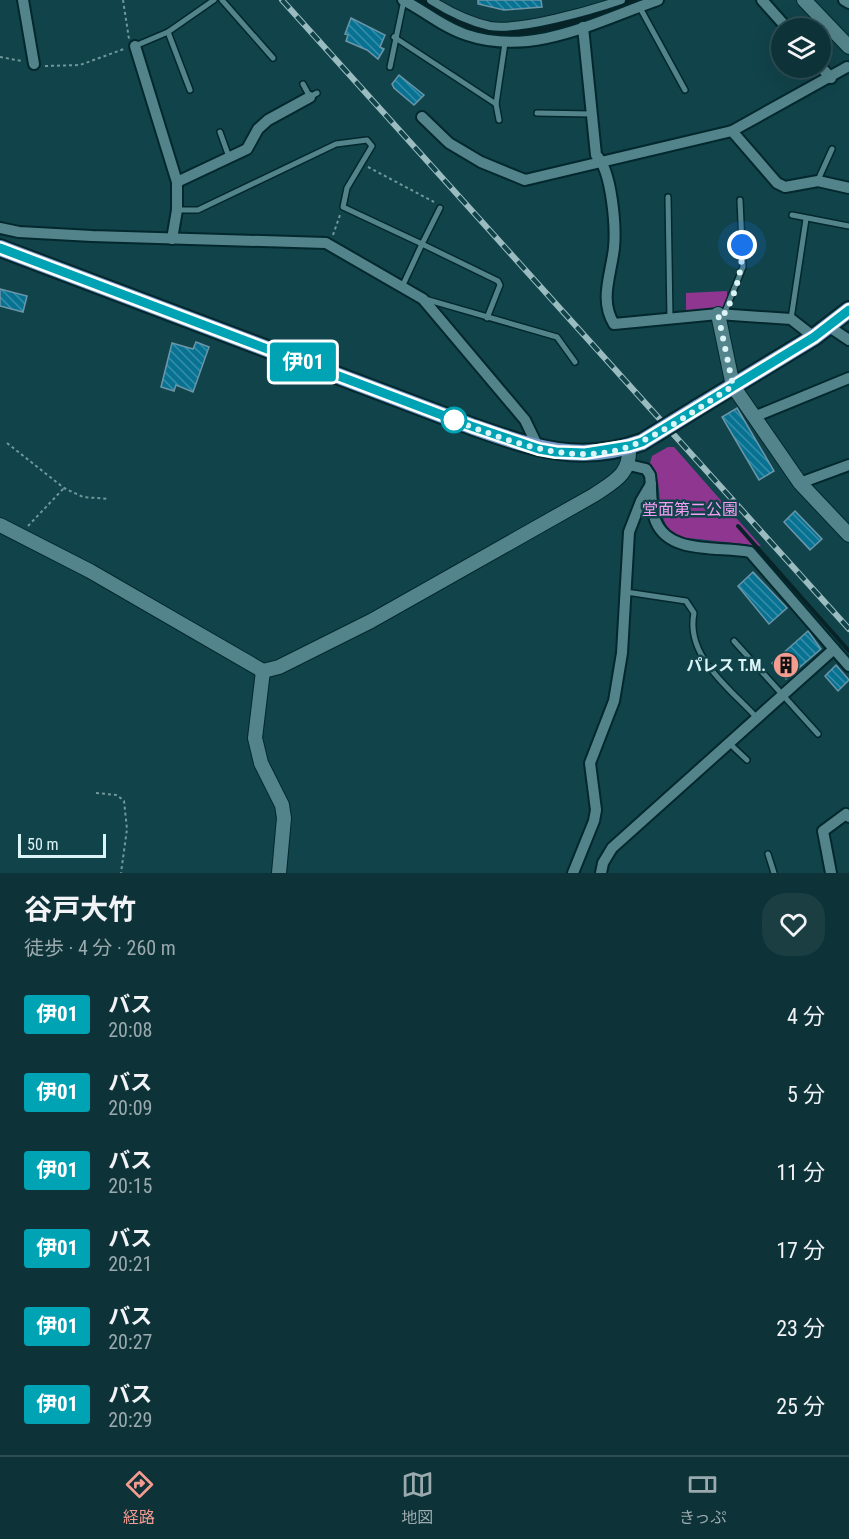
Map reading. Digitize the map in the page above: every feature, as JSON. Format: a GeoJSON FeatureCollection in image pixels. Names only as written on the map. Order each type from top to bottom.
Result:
{"type":"FeatureCollection","features":[{"type":"Feature","properties":{"kind":"main road"},"geometry":{"type":"LineString","coordinates":[[0,248],[471,426],[539,449],[585,453],[635,444],[814,337],[849,310]]}},
{"type":"Feature","properties":{"kind":"street"},"geometry":{"type":"LineString","coordinates":[[23,0],[34,64]]}},
{"type":"Feature","properties":{"kind":"street"},"geometry":{"type":"LineString","coordinates":[[403,0],[468,36],[505,43],[530,42],[583,27],[658,0]]}},
{"type":"Feature","properties":{"kind":"street"},"geometry":{"type":"LineString","coordinates":[[431,0],[456,15],[492,26],[517,25],[594,9],[621,0]]}},
{"type":"Feature","properties":{"kind":"street"},"geometry":{"type":"LineString","coordinates":[[762,0],[778,18]]}},
{"type":"Feature","properties":{"kind":"street"},"geometry":{"type":"LineString","coordinates":[[804,0],[849,47]]}},
{"type":"Feature","properties":{"kind":"street"},"geometry":{"type":"LineString","coordinates":[[844,0],[849,3]]}},
{"type":"Feature","properties":{"kind":"street"},"geometry":{"type":"LineString","coordinates":[[583,27],[596,155],[604,162],[611,198],[614,246],[606,295],[606,312],[614,324],[721,314],[791,319],[814,337]]}},
{"type":"Feature","properties":{"kind":"street"},"geometry":{"type":"LineString","coordinates":[[135,46],[177,182],[177,210],[172,239]]}},
{"type":"Feature","properties":{"kind":"street"},"geometry":{"type":"LineString","coordinates":[[422,117],[449,143],[481,162],[525,180],[732,131],[831,78],[847,67]]}},
{"type":"Feature","properties":{"kind":"street"},"geometry":{"type":"LineString","coordinates":[[177,182],[247,149],[256,124],[268,120],[313,95]]}},
{"type":"Feature","properties":{"kind":"street"},"geometry":{"type":"LineString","coordinates":[[732,131],[777,183],[785,187],[818,181],[849,188]]}},
{"type":"Feature","properties":{"kind":"street"},"geometry":{"type":"LineString","coordinates":[[0,228],[19,232],[172,239],[307,241],[330,245],[423,298],[525,420],[539,449]]}},
{"type":"Feature","properties":{"kind":"street"},"geometry":{"type":"LineString","coordinates":[[721,314],[733,386],[800,483],[849,535]]}},
{"type":"Feature","properties":{"kind":"street"},"geometry":{"type":"LineString","coordinates":[[828,326],[849,340]]}},
{"type":"Feature","properties":{"kind":"street"},"geometry":{"type":"LineString","coordinates":[[754,417],[849,378]]}},
{"type":"Feature","properties":{"kind":"street"},"geometry":{"type":"LineString","coordinates":[[0,525],[90,572],[263,671],[279,667],[370,621],[594,495],[620,477],[629,465],[635,444]]}},
{"type":"Feature","properties":{"kind":"street"},"geometry":{"type":"LineString","coordinates":[[629,465],[646,468],[651,484],[655,520],[662,533],[672,542],[750,552],[849,666]]}},
{"type":"Feature","properties":{"kind":"street"},"geometry":{"type":"LineString","coordinates":[[800,483],[849,465]]}},
{"type":"Feature","properties":{"kind":"street"},"geometry":{"type":"LineString","coordinates":[[573,873],[594,821],[596,810],[590,763],[614,701],[622,653],[629,532],[640,501],[651,484]]}},
{"type":"Feature","properties":{"kind":"street"},"geometry":{"type":"LineString","coordinates":[[601,873],[603,863],[612,848],[834,649]]}},
{"type":"Feature","properties":{"kind":"street"},"geometry":{"type":"LineString","coordinates":[[263,671],[255,738],[261,763],[282,805],[284,818],[279,873]]}},
{"type":"Feature","properties":{"kind":"street"},"geometry":{"type":"LineString","coordinates":[[831,873],[823,831],[846,814],[849,817]]}},
{"type":"Feature","properties":{"kind":"lane"},"geometry":{"type":"LineString","coordinates":[[135,46],[168,32],[214,0]]}},
{"type":"Feature","properties":{"kind":"lane"},"geometry":{"type":"LineString","coordinates":[[222,0],[273,58]]}},
{"type":"Feature","properties":{"kind":"lane"},"geometry":{"type":"LineString","coordinates":[[390,67],[403,0]]}},
{"type":"Feature","properties":{"kind":"lane"},"geometry":{"type":"LineString","coordinates":[[639,6],[685,90]]}},
{"type":"Feature","properties":{"kind":"lane"},"geometry":{"type":"LineString","coordinates":[[168,32],[190,90]]}},
{"type":"Feature","properties":{"kind":"lane"},"geometry":{"type":"LineString","coordinates":[[394,37],[496,104]]}},
{"type":"Feature","properties":{"kind":"lane"},"geometry":{"type":"LineString","coordinates":[[500,120],[496,104],[505,43]]}},
{"type":"Feature","properties":{"kind":"lane"},"geometry":{"type":"LineString","coordinates":[[303,84],[313,95]]}},
{"type":"Feature","properties":{"kind":"lane"},"geometry":{"type":"LineString","coordinates":[[537,113],[591,114]]}},
{"type":"Feature","properties":{"kind":"lane"},"geometry":{"type":"LineString","coordinates":[[220,132],[229,157]]}},
{"type":"Feature","properties":{"kind":"lane"},"geometry":{"type":"LineString","coordinates":[[177,210],[198,210],[336,144],[367,140],[372,146],[347,188],[343,207],[498,281],[500,285],[486,318]]}},
{"type":"Feature","properties":{"kind":"lane"},"geometry":{"type":"LineString","coordinates":[[818,181],[832,149]]}},
{"type":"Feature","properties":{"kind":"lane"},"geometry":{"type":"LineString","coordinates":[[668,197],[670,318]]}},
{"type":"Feature","properties":{"kind":"lane"},"geometry":{"type":"LineString","coordinates":[[721,314],[743,267],[740,200]]}},
{"type":"Feature","properties":{"kind":"lane"},"geometry":{"type":"LineString","coordinates":[[402,287],[440,208]]}},
{"type":"Feature","properties":{"kind":"lane"},"geometry":{"type":"LineString","coordinates":[[792,215],[849,226]]}},
{"type":"Feature","properties":{"kind":"lane"},"geometry":{"type":"LineString","coordinates":[[791,319],[806,219]]}},
{"type":"Feature","properties":{"kind":"lane"},"geometry":{"type":"LineString","coordinates":[[423,298],[437,300],[486,318],[557,337],[575,362]]}},
{"type":"Feature","properties":{"kind":"lane"},"geometry":{"type":"LineString","coordinates":[[626,592],[686,601],[694,613],[691,626],[702,658],[758,718]]}},
{"type":"Feature","properties":{"kind":"lane"},"geometry":{"type":"LineString","coordinates":[[734,641],[818,734]]}},
{"type":"Feature","properties":{"kind":"lane"},"geometry":{"type":"LineString","coordinates":[[729,743],[747,760]]}},
{"type":"Feature","properties":{"kind":"lane"},"geometry":{"type":"LineString","coordinates":[[768,855],[774,873]]}},
{"type":"Feature","properties":{"kind":"path"},"geometry":{"type":"LineString","coordinates":[[0,57],[54,67],[80,65],[130,47],[123,0]]}},
{"type":"Feature","properties":{"kind":"path"},"geometry":{"type":"LineString","coordinates":[[362,164],[440,205],[440,208]]}},
{"type":"Feature","properties":{"kind":"path"},"geometry":{"type":"LineString","coordinates":[[330,245],[343,207]]}},
{"type":"Feature","properties":{"kind":"path"},"geometry":{"type":"LineString","coordinates":[[7,443],[64,488],[83,496],[109,499]]}},
{"type":"Feature","properties":{"kind":"path"},"geometry":{"type":"LineString","coordinates":[[20,534],[64,488]]}},
{"type":"Feature","properties":{"kind":"path"},"geometry":{"type":"LineString","coordinates":[[96,793],[117,795],[123,801],[127,829],[121,873]]}},
{"type":"Feature","properties":{"kind":"green space"},"geometry":{"type":"Polygon","coordinates":[[[421,0],[440,0],[458,11],[495,23],[516,22],[591,7],[613,0],[633,0],[549,27],[503,33],[482,32],[463,27],[421,0]]]}},
{"type":"Feature","properties":{"kind":"green space"},"geometry":{"type":"Polygon","coordinates":[[[727,291],[727,303],[719,310],[686,313],[686,293],[727,291]]]}},
{"type":"Feature","properties":{"kind":"green space","name":"堂面第二公園"},"geometry":{"type":"Polygon","coordinates":[[[668,447],[674,447],[761,546],[679,537],[670,530],[661,512],[658,481],[650,463],[652,456],[668,447]]]}},
{"type":"Feature","properties":{"kind":"building"},"geometry":{"type":"Polygon","coordinates":[[[478,0],[541,0],[542,7],[504,10],[478,4],[478,0]]]}},
{"type":"Feature","properties":{"kind":"building"},"geometry":{"type":"Polygon","coordinates":[[[351,18],[385,35],[380,47],[384,49],[378,59],[367,50],[346,41],[348,35],[345,34],[351,18]]]}},
{"type":"Feature","properties":{"kind":"building"},"geometry":{"type":"Polygon","coordinates":[[[399,75],[424,95],[414,105],[392,84],[399,75]]]}},
{"type":"Feature","properties":{"kind":"building"},"geometry":{"type":"Polygon","coordinates":[[[0,289],[27,296],[23,312],[0,306],[0,289]]]}},
{"type":"Feature","properties":{"kind":"building"},"geometry":{"type":"Polygon","coordinates":[[[196,342],[209,347],[193,392],[176,385],[174,391],[161,387],[172,343],[193,349],[196,342]]]}},
{"type":"Feature","properties":{"kind":"building"},"geometry":{"type":"Polygon","coordinates":[[[737,408],[774,471],[759,480],[722,417],[737,408]]]}},
{"type":"Feature","properties":{"kind":"building"},"geometry":{"type":"Polygon","coordinates":[[[795,511],[822,539],[810,550],[784,522],[795,511]]]}},
{"type":"Feature","properties":{"kind":"building"},"geometry":{"type":"Polygon","coordinates":[[[753,572],[787,608],[769,624],[738,586],[753,572]]]}},
{"type":"Feature","properties":{"kind":"building"},"geometry":{"type":"Polygon","coordinates":[[[808,631],[821,649],[786,679],[772,663],[808,631]]]}},
{"type":"Feature","properties":{"kind":"building"},"geometry":{"type":"Polygon","coordinates":[[[836,665],[849,680],[838,691],[825,676],[836,665]]]}},
{"type":"Feature","properties":{"kind":"waterway"},"geometry":{"type":"LineString","coordinates":[[416,0],[459,27],[482,34],[505,36],[528,35],[575,24],[642,0]]}},
{"type":"Feature","properties":{"kind":"waterway"},"geometry":{"type":"LineString","coordinates":[[738,526],[849,651]]}},
{"type":"Feature","properties":{"kind":"railway"},"geometry":{"type":"LineString","coordinates":[[282,0],[849,629]]}},
{"type":"Feature","properties":{"kind":"bus line","name":"伊01"},"geometry":{"type":"LineString","coordinates":[[0,248],[471,426],[539,449],[556,452],[609,451],[642,442],[814,337],[849,310]]}},
{"type":"Feature","properties":{"kind":"place","name":"パレス T.M."},"geometry":{"type":"Point","coordinates":[786,665]}},
{"type":"Feature","properties":{"kind":"route"},"geometry":{"type":"LineString","coordinates":[[454,420],[451,419],[539,449],[556,452],[609,451],[642,442],[733,386],[718,314],[724,314],[729,306],[731,295],[743,267],[742,245]]}}]}
